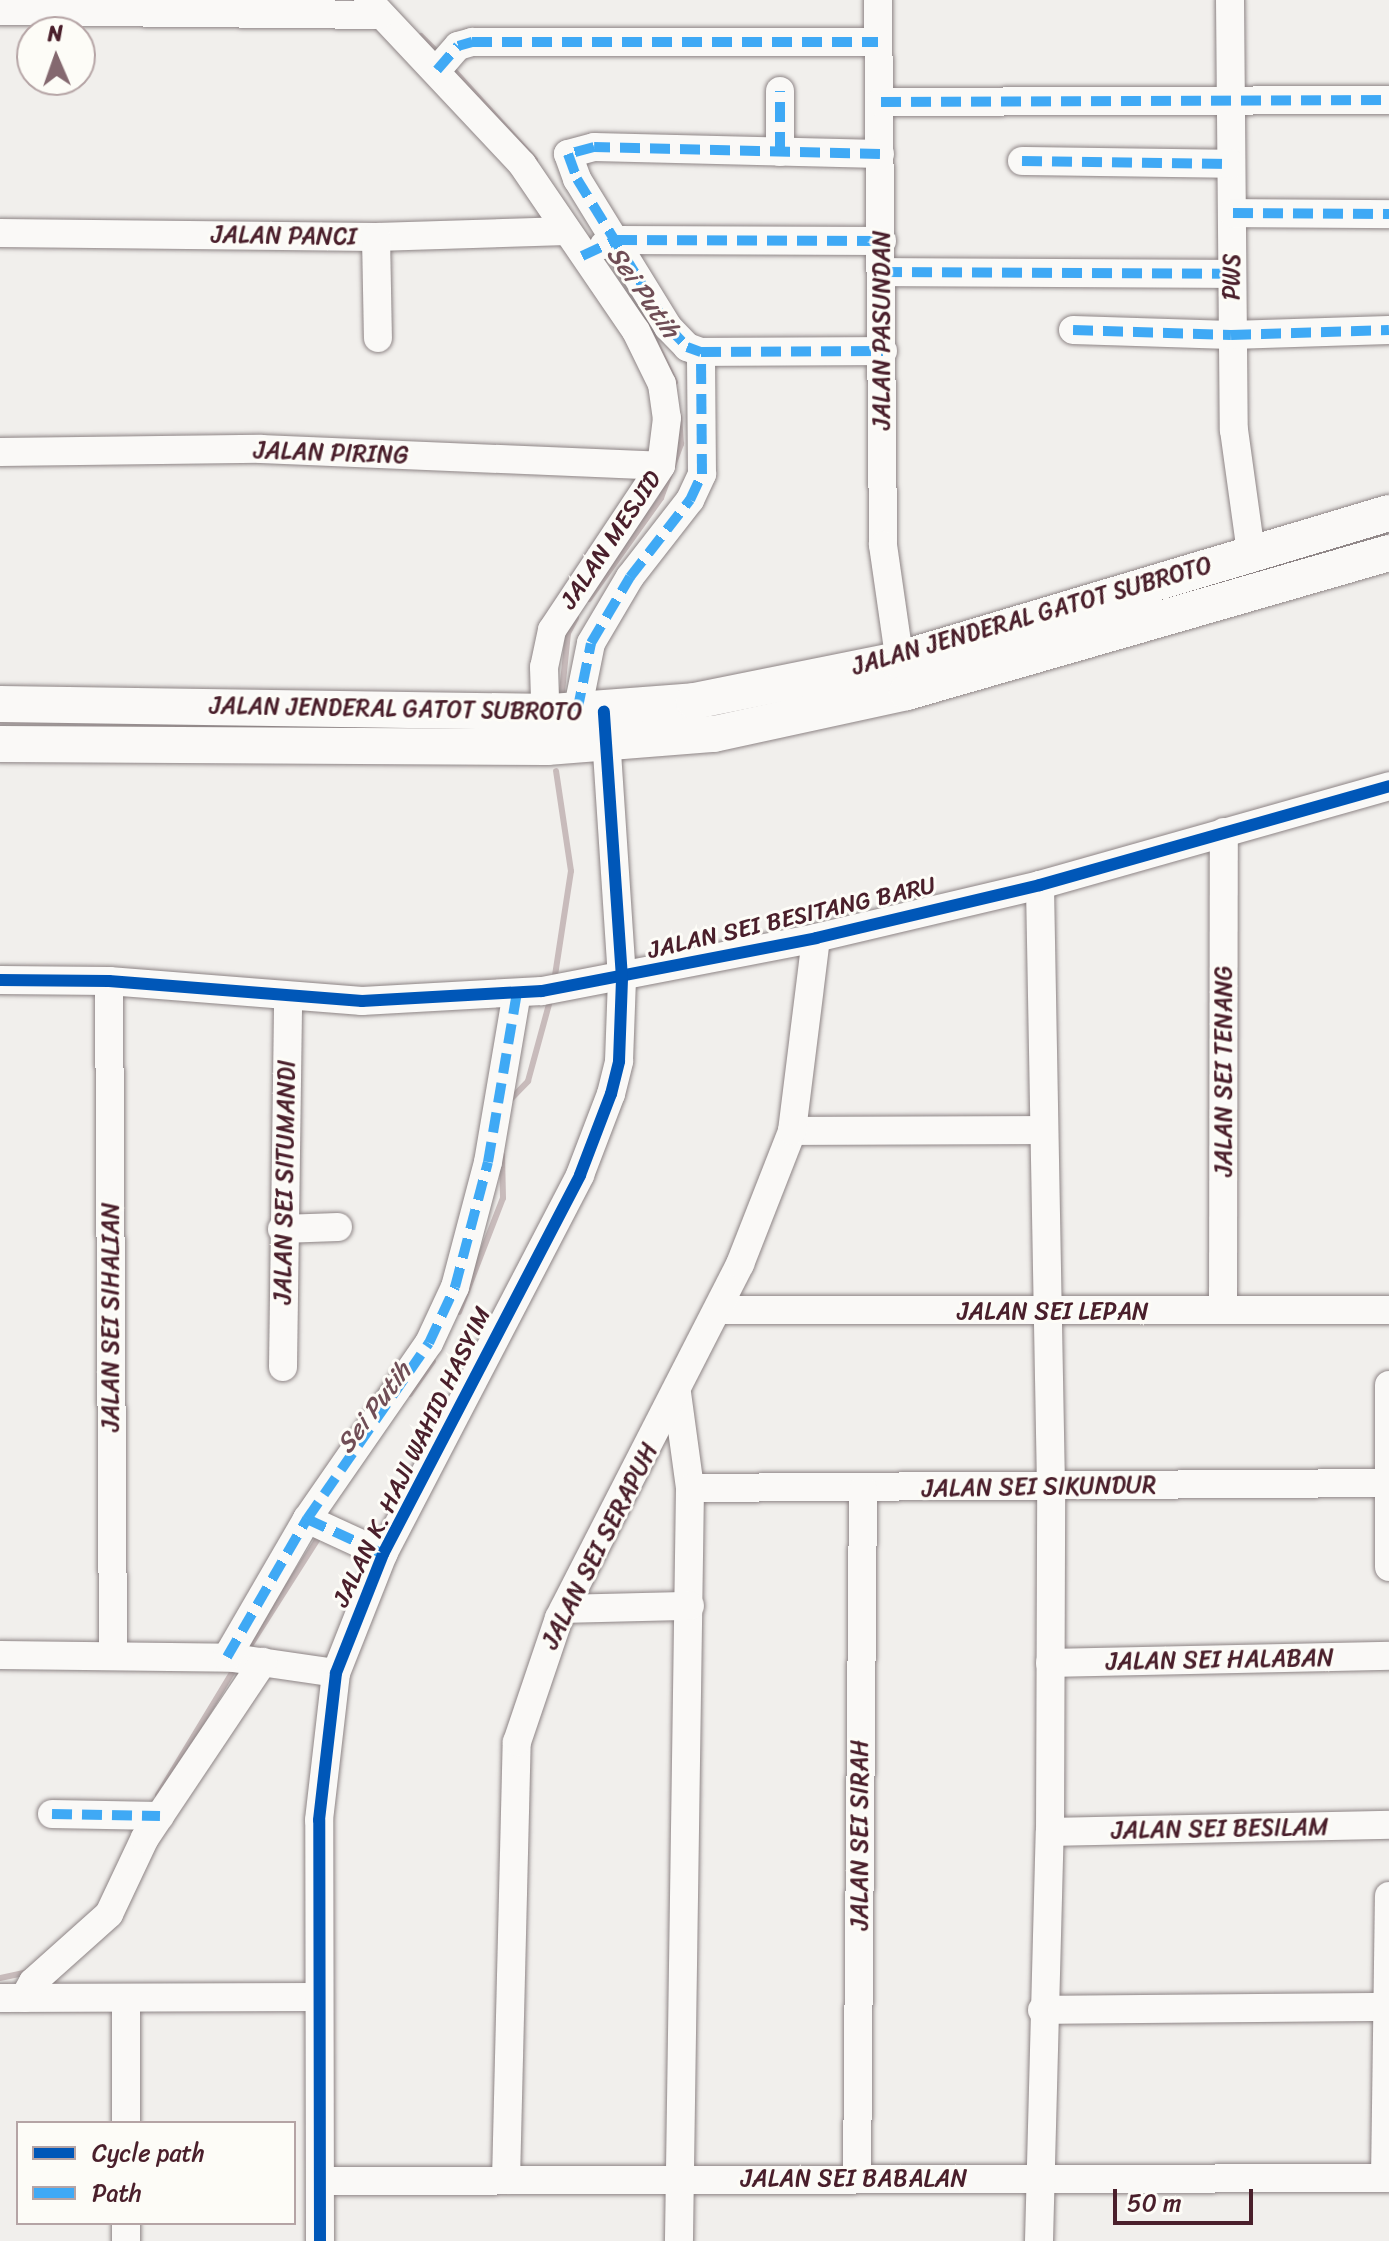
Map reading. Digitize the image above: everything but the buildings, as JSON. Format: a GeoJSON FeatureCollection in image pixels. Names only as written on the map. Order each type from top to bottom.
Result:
{"type":"FeatureCollection","features":[{"type":"Feature","properties":{"kind":"main road","name":"JALAN JENDERAL GATOT SUBROTO"},"geometry":{"type":"LineString","coordinates":[[902,676],[1251,553],[1389,513]]}},
{"type":"Feature","properties":{"kind":"main road","name":"JALAN JENDERAL GATOT SUBROTO"},"geometry":{"type":"LineString","coordinates":[[0,744],[576,725],[694,701],[902,676],[1389,553]]}},
{"type":"Feature","properties":{"kind":"main road","name":"JALAN JENDERAL GATOT SUBROTO"},"geometry":{"type":"LineString","coordinates":[[0,704],[576,725]]}},
{"type":"Feature","properties":{"kind":"street","name":"JALAN PASUNDAN"},"geometry":{"type":"LineString","coordinates":[[878,0],[883,545],[902,676]]}},
{"type":"Feature","properties":{"kind":"street","name":"PWS"},"geometry":{"type":"LineString","coordinates":[[1230,0],[1234,430],[1251,553]]}},
{"type":"Feature","properties":{"kind":"street"},"geometry":{"type":"LineString","coordinates":[[0,11],[373,7]]}},
{"type":"Feature","properties":{"kind":"street","name":"JALAN MESJID"},"geometry":{"type":"LineString","coordinates":[[373,7],[438,68],[522,164],[567,231],[594,250],[662,384],[667,418],[661,466],[552,630],[544,667],[576,725]]}},
{"type":"Feature","properties":{"kind":"street"},"geometry":{"type":"LineString","coordinates":[[438,68],[458,46],[878,42]]}},
{"type":"Feature","properties":{"kind":"street"},"geometry":{"type":"LineString","coordinates":[[780,91],[780,152]]}},
{"type":"Feature","properties":{"kind":"street"},"geometry":{"type":"LineString","coordinates":[[881,102],[1233,98],[1389,100]]}},
{"type":"Feature","properties":{"kind":"street"},"geometry":{"type":"LineString","coordinates":[[880,154],[571,150],[594,250],[687,347],[701,352],[883,351]]}},
{"type":"Feature","properties":{"kind":"street"},"geometry":{"type":"LineString","coordinates":[[1022,161],[1231,164]]}},
{"type":"Feature","properties":{"kind":"street"},"geometry":{"type":"LineString","coordinates":[[1233,213],[1389,214]]}},
{"type":"Feature","properties":{"kind":"street","name":"JALAN PANCI"},"geometry":{"type":"LineString","coordinates":[[0,233],[376,237],[567,231]]}},
{"type":"Feature","properties":{"kind":"street"},"geometry":{"type":"LineString","coordinates":[[376,237],[378,338]]}},
{"type":"Feature","properties":{"kind":"street"},"geometry":{"type":"LineString","coordinates":[[594,250],[882,241]]}},
{"type":"Feature","properties":{"kind":"street"},"geometry":{"type":"LineString","coordinates":[[882,272],[1231,274]]}},
{"type":"Feature","properties":{"kind":"street"},"geometry":{"type":"LineString","coordinates":[[1073,330],[1231,335],[1389,330]]}},
{"type":"Feature","properties":{"kind":"street"},"geometry":{"type":"LineString","coordinates":[[576,725],[591,643],[630,577],[690,500],[702,474],[701,352]]}},
{"type":"Feature","properties":{"kind":"street","name":"JALAN PIRING"},"geometry":{"type":"LineString","coordinates":[[0,452],[261,449],[661,466]]}},
{"type":"Feature","properties":{"kind":"street","name":"JALAN K. HAJI WAHID HASYIM"},"geometry":{"type":"LineString","coordinates":[[320,2241],[319,1820],[336,1673],[383,1554],[600,1127],[619,1061],[622,978],[576,725]]}},
{"type":"Feature","properties":{"kind":"street","name":"JALAN SEI BESITANG BARU"},"geometry":{"type":"LineString","coordinates":[[0,980],[109,981],[362,1001],[571,987],[816,938],[1040,885],[1389,786]]}},
{"type":"Feature","properties":{"kind":"street","name":"JALAN SEI TENANG"},"geometry":{"type":"LineString","coordinates":[[1223,1310],[1224,832]]}},
{"type":"Feature","properties":{"kind":"street"},"geometry":{"type":"LineString","coordinates":[[1039,2241],[1042,2010],[1050,1832],[1051,1487],[1050,1313],[1042,1130],[1040,885]]}},
{"type":"Feature","properties":{"kind":"street","name":"JALAN SEI SERAPUH"},"geometry":{"type":"LineString","coordinates":[[506,2180],[517,1742],[535,1680],[564,1609],[718,1310],[792,1131],[816,938]]}},
{"type":"Feature","properties":{"kind":"street","name":"JALAN SEI SIHALIAN"},"geometry":{"type":"LineString","coordinates":[[109,981],[113,1653]]}},
{"type":"Feature","properties":{"kind":"street"},"geometry":{"type":"LineString","coordinates":[[12,1998],[104,1922],[152,1816],[318,1525],[429,1343],[455,1287],[529,992]]}},
{"type":"Feature","properties":{"kind":"street","name":"JALAN SEI SITUMANDI"},"geometry":{"type":"LineString","coordinates":[[283,1367],[282,1229],[288,997]]}},
{"type":"Feature","properties":{"kind":"street"},"geometry":{"type":"LineString","coordinates":[[792,1131],[1042,1130]]}},
{"type":"Feature","properties":{"kind":"street"},"geometry":{"type":"LineString","coordinates":[[282,1229],[338,1227]]}},
{"type":"Feature","properties":{"kind":"street","name":"JALAN SEI LEPAN"},"geometry":{"type":"LineString","coordinates":[[718,1310],[1050,1313],[1389,1310]]}},
{"type":"Feature","properties":{"kind":"street"},"geometry":{"type":"LineString","coordinates":[[1389,1385],[1389,1567]]}},
{"type":"Feature","properties":{"kind":"street"},"geometry":{"type":"LineString","coordinates":[[677,1393],[690,1488],[679,2241]]}},
{"type":"Feature","properties":{"kind":"street","name":"JALAN SEI SIKUNDUR"},"geometry":{"type":"LineString","coordinates":[[690,1488],[863,1490],[1389,1483]]}},
{"type":"Feature","properties":{"kind":"street","name":"JALAN SEI SIRAH"},"geometry":{"type":"LineString","coordinates":[[857,2179],[863,1490]]}},
{"type":"Feature","properties":{"kind":"street"},"geometry":{"type":"LineString","coordinates":[[318,1525],[383,1554]]}},
{"type":"Feature","properties":{"kind":"street"},"geometry":{"type":"LineString","coordinates":[[564,1609],[690,1606]]}},
{"type":"Feature","properties":{"kind":"street"},"geometry":{"type":"LineString","coordinates":[[0,1655],[113,1653],[244,1659],[336,1673]]}},
{"type":"Feature","properties":{"kind":"street","name":"JALAN SEI HALABAN"},"geometry":{"type":"LineString","coordinates":[[1050,1663],[1389,1656]]}},
{"type":"Feature","properties":{"kind":"street"},"geometry":{"type":"LineString","coordinates":[[52,1814],[152,1816]]}},
{"type":"Feature","properties":{"kind":"street","name":"JALAN SEI BESILAM"},"geometry":{"type":"LineString","coordinates":[[1050,1832],[1389,1825]]}},
{"type":"Feature","properties":{"kind":"street"},"geometry":{"type":"LineString","coordinates":[[1387,2178],[1389,1896]]}},
{"type":"Feature","properties":{"kind":"street"},"geometry":{"type":"LineString","coordinates":[[12,1998],[319,1997]]}},
{"type":"Feature","properties":{"kind":"street"},"geometry":{"type":"LineString","coordinates":[[126,1999],[126,2121]]}},
{"type":"Feature","properties":{"kind":"street"},"geometry":{"type":"LineString","coordinates":[[1042,2010],[1387,2007]]}},
{"type":"Feature","properties":{"kind":"street","name":"JALAN SEI BABALAN"},"geometry":{"type":"LineString","coordinates":[[320,2181],[1387,2178]]}},
{"type":"Feature","properties":{"kind":"waterway","name":"Sei Putih"},"geometry":{"type":"LineString","coordinates":[[421,36],[439,54]]}},
{"type":"Feature","properties":{"kind":"waterway","name":"Sei Putih"},"geometry":{"type":"LineString","coordinates":[[449,65],[535,160]]}},
{"type":"Feature","properties":{"kind":"waterway","name":"Sei Putih"},"geometry":{"type":"LineString","coordinates":[[649,328],[675,382]]}},
{"type":"Feature","properties":{"kind":"waterway","name":"Sei Putih"},"geometry":{"type":"LineString","coordinates":[[589,599],[661,498],[681,444],[679,417]]}},
{"type":"Feature","properties":{"kind":"waterway","name":"Sei Putih"},"geometry":{"type":"LineString","coordinates":[[562,692],[568,633],[576,618]]}},
{"type":"Feature","properties":{"kind":"waterway","name":"Sei Putih"},"geometry":{"type":"LineString","coordinates":[[554,982],[571,871],[556,771]]}},
{"type":"Feature","properties":{"kind":"waterway","name":"Sei Putih"},"geometry":{"type":"LineString","coordinates":[[508,1102],[528,1081],[551,997]]}},
{"type":"Feature","properties":{"kind":"waterway","name":"Sei Putih"},"geometry":{"type":"LineString","coordinates":[[459,1312],[503,1198],[502,1155]]}},
{"type":"Feature","properties":{"kind":"waterway","name":"Sei Putih"},"geometry":{"type":"LineString","coordinates":[[410,1394],[433,1361]]}},
{"type":"Feature","properties":{"kind":"waterway","name":"Sei Putih"},"geometry":{"type":"LineString","coordinates":[[246,1652],[321,1534]]}},
{"type":"Feature","properties":{"kind":"waterway","name":"Sei Putih"},"geometry":{"type":"LineString","coordinates":[[158,1795],[235,1668]]}},
{"type":"Feature","properties":{"kind":"waterway","name":"Sei Putih"},"geometry":{"type":"LineString","coordinates":[[0,1978],[28,1972]]}},
{"type":"Feature","properties":{"kind":"marked path"},"geometry":{"type":"LineString","coordinates":[[437,70],[458,46],[472,42],[878,42]]}},
{"type":"Feature","properties":{"kind":"marked path"},"geometry":{"type":"LineString","coordinates":[[780,91],[780,152]]}},
{"type":"Feature","properties":{"kind":"marked path"},"geometry":{"type":"LineString","coordinates":[[881,102],[1389,100]]}},
{"type":"Feature","properties":{"kind":"marked path"},"geometry":{"type":"LineString","coordinates":[[880,154],[594,147],[568,154],[577,179],[668,327],[687,347],[701,352],[883,351]]}},
{"type":"Feature","properties":{"kind":"marked path"},"geometry":{"type":"LineString","coordinates":[[1022,161],[1231,164]]}},
{"type":"Feature","properties":{"kind":"marked path"},"geometry":{"type":"LineString","coordinates":[[1233,213],[1389,214]]}},
{"type":"Feature","properties":{"kind":"marked path"},"geometry":{"type":"LineString","coordinates":[[582,256],[617,240],[882,241]]}},
{"type":"Feature","properties":{"kind":"marked path"},"geometry":{"type":"LineString","coordinates":[[882,272],[1231,274]]}},
{"type":"Feature","properties":{"kind":"marked path"},"geometry":{"type":"LineString","coordinates":[[1073,330],[1231,335],[1389,330]]}},
{"type":"Feature","properties":{"kind":"marked path"},"geometry":{"type":"LineString","coordinates":[[577,712],[591,643],[630,577],[690,500],[702,474],[701,352]]}},
{"type":"Feature","properties":{"kind":"marked path"},"geometry":{"type":"LineString","coordinates":[[227,1657],[307,1519],[429,1343],[455,1287],[488,1162],[517,993]]}},
{"type":"Feature","properties":{"kind":"marked path"},"geometry":{"type":"LineString","coordinates":[[307,1519],[383,1554]]}},
{"type":"Feature","properties":{"kind":"marked path"},"geometry":{"type":"LineString","coordinates":[[52,1814],[160,1816]]}},
{"type":"Feature","properties":{"kind":"cycle path"},"geometry":{"type":"LineString","coordinates":[[320,2241],[319,1820],[336,1673],[383,1554],[580,1175],[611,1094],[619,1061],[622,978],[604,712]]}},
{"type":"Feature","properties":{"kind":"cycle path"},"geometry":{"type":"LineString","coordinates":[[0,980],[109,981],[362,1001],[542,991],[816,938],[1040,885],[1389,786]]}}]}
